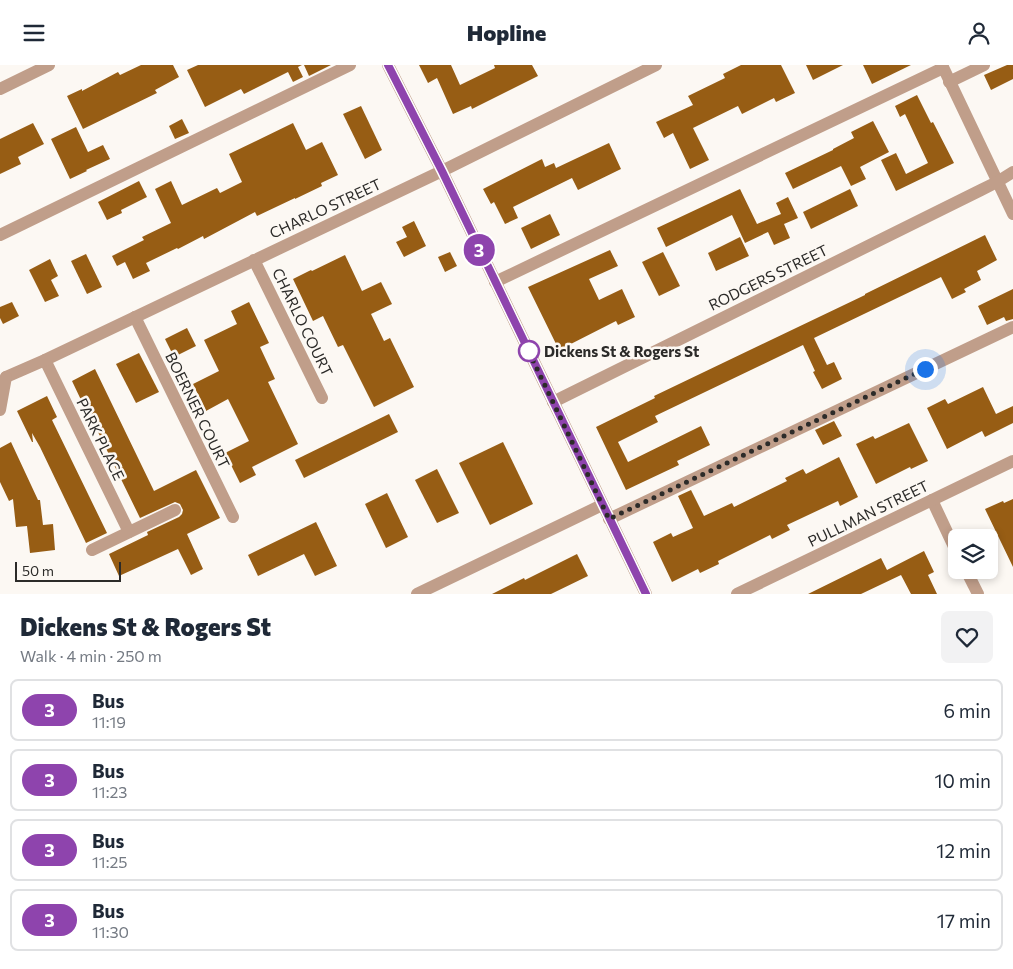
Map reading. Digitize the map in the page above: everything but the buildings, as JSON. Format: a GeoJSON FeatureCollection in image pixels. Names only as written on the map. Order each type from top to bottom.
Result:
{"type":"FeatureCollection","features":[{"type":"Feature","properties":{"kind":"street"},"geometry":{"type":"LineString","coordinates":[[0,89],[49,65]]}},
{"type":"Feature","properties":{"kind":"street"},"geometry":{"type":"LineString","coordinates":[[0,235],[350,65]]}},
{"type":"Feature","properties":{"kind":"street"},"geometry":{"type":"LineString","coordinates":[[388,65],[442,171],[646,594]]}},
{"type":"Feature","properties":{"kind":"street","name":"CHARLO STREET"},"geometry":{"type":"LineString","coordinates":[[3,374],[45,360],[442,171],[656,65]]}},
{"type":"Feature","properties":{"kind":"street"},"geometry":{"type":"LineString","coordinates":[[949,82],[984,65]]}},
{"type":"Feature","properties":{"kind":"street"},"geometry":{"type":"LineString","coordinates":[[495,282],[942,67],[1013,214]]}},
{"type":"Feature","properties":{"kind":"street","name":"RODGERS STREET"},"geometry":{"type":"LineString","coordinates":[[553,402],[997,181],[1013,171]]}},
{"type":"Feature","properties":{"kind":"street","name":"CHARLO COURT"},"geometry":{"type":"LineString","coordinates":[[254,260],[322,398]]}},
{"type":"Feature","properties":{"kind":"street","name":"BOERNER COURT"},"geometry":{"type":"LineString","coordinates":[[135,317],[232,517]]}},
{"type":"Feature","properties":{"kind":"street"},"geometry":{"type":"LineString","coordinates":[[609,519],[1013,327]]}},
{"type":"Feature","properties":{"kind":"street","name":"PARK PLACE"},"geometry":{"type":"LineString","coordinates":[[45,360],[129,532]]}},
{"type":"Feature","properties":{"kind":"street"},"geometry":{"type":"LineString","coordinates":[[0,410],[3,374]]}},
{"type":"Feature","properties":{"kind":"street","name":"PULLMAN STREET"},"geometry":{"type":"LineString","coordinates":[[737,594],[1013,461]]}},
{"type":"Feature","properties":{"kind":"street"},"geometry":{"type":"LineString","coordinates":[[932,500],[948,534]]}},
{"type":"Feature","properties":{"kind":"street"},"geometry":{"type":"LineString","coordinates":[[417,594],[602,505]]}},
{"type":"Feature","properties":{"kind":"street"},"geometry":{"type":"LineString","coordinates":[[92,550],[175,510]]}},
{"type":"Feature","properties":{"kind":"street"},"geometry":{"type":"LineString","coordinates":[[970,579],[978,594]]}},
{"type":"Feature","properties":{"kind":"bus line","name":"3"},"geometry":{"type":"LineString","coordinates":[[388,65],[442,171],[646,594]]}},
{"type":"Feature","properties":{"kind":"place","name":"Dickens St & Rogers St"},"geometry":{"type":"Point","coordinates":[529,351]}},
{"type":"Feature","properties":{"kind":"route"},"geometry":{"type":"LineString","coordinates":[[529,351],[527,348],[609,519],[925,369]]}}]}
